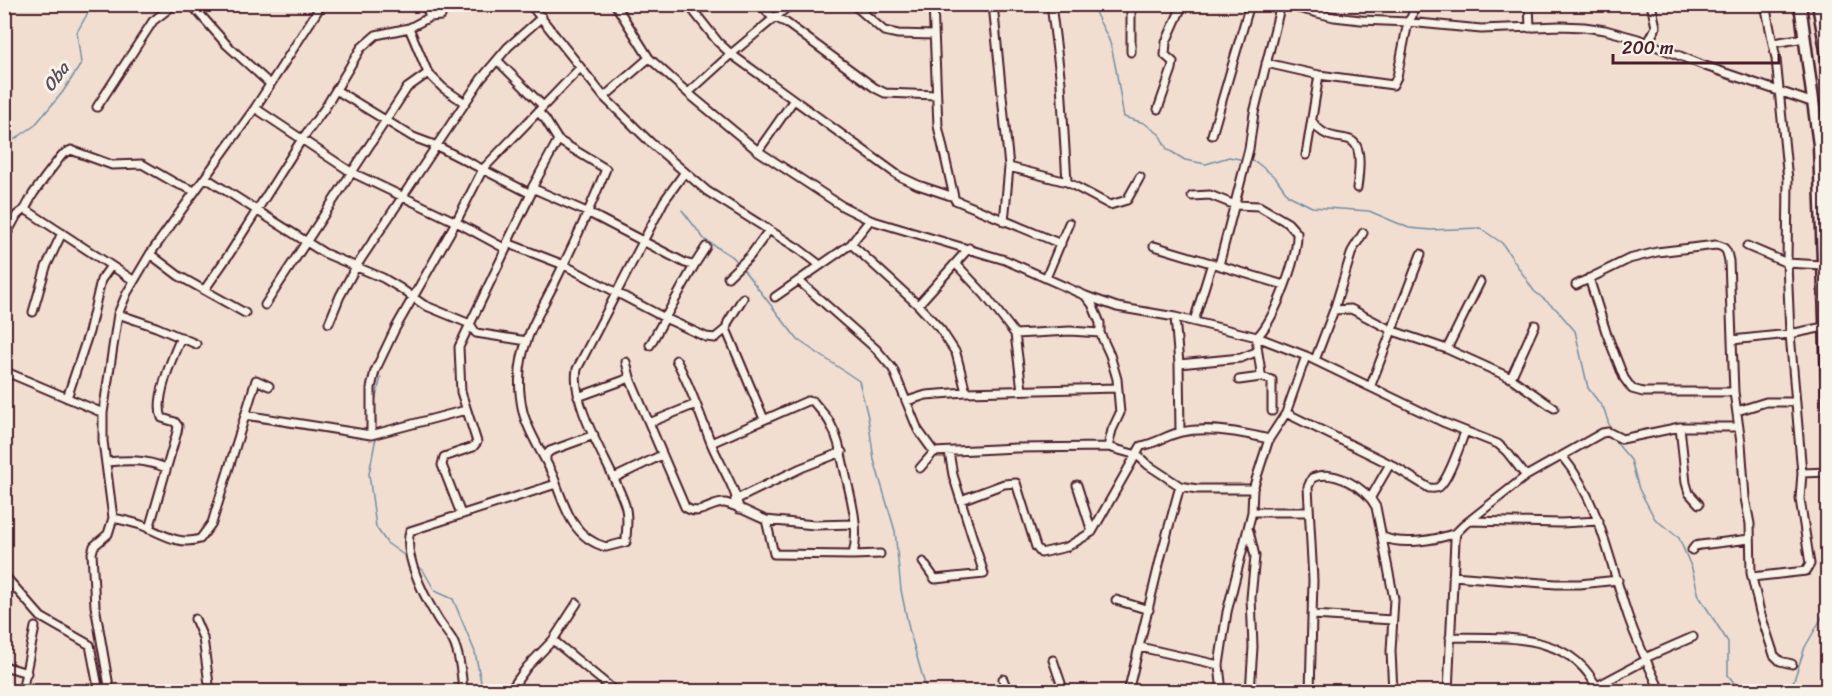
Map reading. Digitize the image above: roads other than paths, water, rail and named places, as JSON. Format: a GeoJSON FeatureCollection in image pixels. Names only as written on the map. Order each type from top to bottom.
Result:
{"type":"FeatureCollection","features":[{"type":"Feature","properties":{"kind":"highway"},"geometry":{"type":"LineString","coordinates":[[1800,4],[1819,146],[1827,406]]}},
{"type":"Feature","properties":{"kind":"highway"},"geometry":{"type":"LineString","coordinates":[[1818,4],[1827,62]]}},
{"type":"Feature","properties":{"kind":"street"},"geometry":{"type":"LineString","coordinates":[[97,106],[153,21],[175,4]]}},
{"type":"Feature","properties":{"kind":"street"},"geometry":{"type":"LineString","coordinates":[[191,4],[227,45],[270,84]]}},
{"type":"Feature","properties":{"kind":"street"},"geometry":{"type":"LineString","coordinates":[[110,692],[95,606],[92,553],[94,546],[108,534],[113,518],[102,413],[118,314],[133,280],[150,254],[255,108],[322,4]]}},
{"type":"Feature","properties":{"kind":"street"},"geometry":{"type":"LineString","coordinates":[[424,4],[430,17]]}},
{"type":"Feature","properties":{"kind":"street"},"geometry":{"type":"LineString","coordinates":[[530,4],[604,97],[685,172],[707,191],[799,249],[820,265]]}},
{"type":"Feature","properties":{"kind":"street"},"geometry":{"type":"LineString","coordinates":[[615,4],[649,58],[688,93],[758,151],[842,206],[870,220],[1005,260],[1086,296],[1128,310],[1175,317],[1257,337],[1306,356],[1465,432],[1502,446],[1526,476]]}},
{"type":"Feature","properties":{"kind":"street"},"geometry":{"type":"LineString","coordinates":[[688,4],[718,42],[793,101],[907,181],[954,196]]}},
{"type":"Feature","properties":{"kind":"street"},"geometry":{"type":"LineString","coordinates":[[760,4],[765,11],[785,22],[875,88],[885,93],[936,95]]}},
{"type":"Feature","properties":{"kind":"street"},"geometry":{"type":"LineString","coordinates":[[688,93],[791,4]]}},
{"type":"Feature","properties":{"kind":"street"},"geometry":{"type":"LineString","coordinates":[[853,4],[881,29],[890,33],[934,35]]}},
{"type":"Feature","properties":{"kind":"street"},"geometry":{"type":"LineString","coordinates":[[933,4],[938,126],[955,200],[1061,244]]}},
{"type":"Feature","properties":{"kind":"street"},"geometry":{"type":"LineString","coordinates":[[993,4],[1009,167],[1004,222]]}},
{"type":"Feature","properties":{"kind":"street"},"geometry":{"type":"LineString","coordinates":[[1051,4],[1061,83],[1067,182]]}},
{"type":"Feature","properties":{"kind":"street"},"geometry":{"type":"LineString","coordinates":[[1131,4],[1131,52]]}},
{"type":"Feature","properties":{"kind":"street"},"geometry":{"type":"LineString","coordinates":[[1158,109],[1173,62],[1165,55],[1166,42],[1183,4]]}},
{"type":"Feature","properties":{"kind":"street"},"geometry":{"type":"LineString","coordinates":[[1212,135],[1250,4]]}},
{"type":"Feature","properties":{"kind":"street"},"geometry":{"type":"LineString","coordinates":[[1194,321],[1235,205],[1249,149],[1254,113],[1281,4],[1361,21],[1408,22],[1481,29],[1584,27],[1605,30],[1648,43],[1685,59],[1814,103]]}},
{"type":"Feature","properties":{"kind":"street"},"geometry":{"type":"LineString","coordinates":[[1266,63],[1320,75],[1393,85],[1397,77],[1414,4]]}},
{"type":"Feature","properties":{"kind":"street"},"geometry":{"type":"LineString","coordinates":[[1529,4],[1530,28]]}},
{"type":"Feature","properties":{"kind":"street"},"geometry":{"type":"LineString","coordinates":[[1648,43],[1656,27],[1651,4]]}},
{"type":"Feature","properties":{"kind":"street"},"geometry":{"type":"LineString","coordinates":[[1752,577],[1802,571],[1809,568],[1800,499],[1802,473],[1790,334],[1787,263],[1788,180],[1780,92],[1773,43],[1764,4]]}},
{"type":"Feature","properties":{"kind":"street"},"geometry":{"type":"LineString","coordinates":[[205,289],[336,90],[348,67],[370,40],[376,35],[409,28],[430,17],[441,16]]}},
{"type":"Feature","properties":{"kind":"street"},"geometry":{"type":"LineString","coordinates":[[329,322],[357,265],[404,198],[465,103],[508,47],[542,18]]}},
{"type":"Feature","properties":{"kind":"street"},"geometry":{"type":"LineString","coordinates":[[409,28],[428,73],[443,88],[465,103]]}},
{"type":"Feature","properties":{"kind":"street"},"geometry":{"type":"LineString","coordinates":[[1773,43],[1805,38]]}},
{"type":"Feature","properties":{"kind":"street"},"geometry":{"type":"LineString","coordinates":[[604,97],[649,58]]}},
{"type":"Feature","properties":{"kind":"street"},"geometry":{"type":"LineString","coordinates":[[497,60],[540,108],[558,140],[606,169],[589,213],[527,341],[519,380],[526,420],[546,459],[571,519],[579,534],[601,546],[613,547],[626,542],[626,507],[578,397],[575,377],[616,292],[669,192],[685,172]]}},
{"type":"Feature","properties":{"kind":"street"},"geometry":{"type":"LineString","coordinates":[[371,435],[371,388],[375,371],[483,169],[580,68]]}},
{"type":"Feature","properties":{"kind":"street"},"geometry":{"type":"LineString","coordinates":[[265,305],[385,119],[407,88],[428,73]]}},
{"type":"Feature","properties":{"kind":"street"},"geometry":{"type":"LineString","coordinates":[[1306,155],[1320,75]]}},
{"type":"Feature","properties":{"kind":"street"},"geometry":{"type":"LineString","coordinates":[[336,90],[413,137],[532,191],[589,213],[685,263],[695,264]]}},
{"type":"Feature","properties":{"kind":"street"},"geometry":{"type":"LineString","coordinates":[[758,151],[793,101]]}},
{"type":"Feature","properties":{"kind":"street"},"geometry":{"type":"LineString","coordinates":[[255,108],[351,172],[404,198],[506,246],[564,265],[706,337],[715,338],[726,330]]}},
{"type":"Feature","properties":{"kind":"street"},"geometry":{"type":"LineString","coordinates":[[1312,121],[1322,131],[1352,140],[1357,145],[1360,163],[1357,188]]}},
{"type":"Feature","properties":{"kind":"street"},"geometry":{"type":"LineString","coordinates":[[461,514],[446,479],[442,461],[444,457],[476,446],[476,436],[461,392],[459,347],[558,140]]}},
{"type":"Feature","properties":{"kind":"street"},"geometry":{"type":"LineString","coordinates":[[4,239],[16,215],[25,209],[33,194],[62,155],[71,150],[112,165],[142,164],[175,183],[195,191]]}},
{"type":"Feature","properties":{"kind":"street"},"geometry":{"type":"LineString","coordinates":[[1009,167],[1067,182],[1110,205],[1120,204],[1127,200],[1140,177]]}},
{"type":"Feature","properties":{"kind":"street"},"geometry":{"type":"LineString","coordinates":[[206,177],[324,253],[357,265],[400,288],[424,305],[470,324],[476,333],[527,341]]}},
{"type":"Feature","properties":{"kind":"street"},"geometry":{"type":"LineString","coordinates":[[1192,196],[1210,195],[1235,205],[1260,206],[1288,223],[1295,230],[1297,236],[1294,256],[1284,285],[1276,307],[1257,337],[1256,352],[1261,367],[1261,376]]}},
{"type":"Feature","properties":{"kind":"street"},"geometry":{"type":"LineString","coordinates":[[25,209],[133,280]]}},
{"type":"Feature","properties":{"kind":"street"},"geometry":{"type":"LineString","coordinates":[[775,297],[851,244],[870,220]]}},
{"type":"Feature","properties":{"kind":"street"},"geometry":{"type":"LineString","coordinates":[[1046,278],[1070,223]]}},
{"type":"Feature","properties":{"kind":"street"},"geometry":{"type":"LineString","coordinates":[[728,277],[750,255],[769,230]]}},
{"type":"Feature","properties":{"kind":"street"},"geometry":{"type":"LineString","coordinates":[[33,312],[46,267],[62,233]]}},
{"type":"Feature","properties":{"kind":"street"},"geometry":{"type":"LineString","coordinates":[[1315,360],[1334,310],[1352,251],[1364,233]]}},
{"type":"Feature","properties":{"kind":"street"},"geometry":{"type":"LineString","coordinates":[[851,244],[918,305],[940,330],[956,353],[966,392]]}},
{"type":"Feature","properties":{"kind":"street"},"geometry":{"type":"LineString","coordinates":[[1576,285],[1629,259],[1672,250],[1716,245],[1723,246],[1727,250],[1734,392],[1750,524],[1752,577],[1760,612],[1774,655],[1780,661],[1792,664]]}},
{"type":"Feature","properties":{"kind":"street"},"geometry":{"type":"LineString","coordinates":[[1154,246],[1284,285]]}},
{"type":"Feature","properties":{"kind":"street"},"geometry":{"type":"LineString","coordinates":[[1747,246],[1787,263],[1822,265]]}},
{"type":"Feature","properties":{"kind":"street"},"geometry":{"type":"LineString","coordinates":[[650,345],[706,247]]}},
{"type":"Feature","properties":{"kind":"street"},"geometry":{"type":"LineString","coordinates":[[918,305],[969,249]]}},
{"type":"Feature","properties":{"kind":"street"},"geometry":{"type":"LineString","coordinates":[[150,254],[179,276],[245,313]]}},
{"type":"Feature","properties":{"kind":"street"},"geometry":{"type":"LineString","coordinates":[[1371,386],[1421,254]]}},
{"type":"Feature","properties":{"kind":"street"},"geometry":{"type":"LineString","coordinates":[[956,264],[985,295],[1015,334],[1022,390]]}},
{"type":"Feature","properties":{"kind":"street"},"geometry":{"type":"LineString","coordinates":[[67,398],[89,332],[101,280],[111,266]]}},
{"type":"Feature","properties":{"kind":"street"},"geometry":{"type":"LineString","coordinates":[[1589,278],[1606,332],[1624,378],[1632,389],[1643,392],[1678,390],[1734,392]]}},
{"type":"Feature","properties":{"kind":"street"},"geometry":{"type":"LineString","coordinates":[[799,281],[883,357],[893,369],[918,430],[934,452]]}},
{"type":"Feature","properties":{"kind":"street"},"geometry":{"type":"LineString","coordinates":[[1447,349],[1480,282]]}},
{"type":"Feature","properties":{"kind":"street"},"geometry":{"type":"LineString","coordinates":[[1086,296],[1100,323],[1100,333],[1115,371],[1120,413],[1112,430],[1108,447]]}},
{"type":"Feature","properties":{"kind":"street"},"geometry":{"type":"LineString","coordinates":[[742,298],[726,330],[764,419]]}},
{"type":"Feature","properties":{"kind":"street"},"geometry":{"type":"LineString","coordinates":[[1334,310],[1351,309],[1393,331],[1447,349],[1511,378],[1554,408]]}},
{"type":"Feature","properties":{"kind":"street"},"geometry":{"type":"LineString","coordinates":[[118,314],[196,344]]}},
{"type":"Feature","properties":{"kind":"street"},"geometry":{"type":"LineString","coordinates":[[1175,317],[1179,364],[1180,432]]}},
{"type":"Feature","properties":{"kind":"street"},"geometry":{"type":"LineString","coordinates":[[1511,378],[1535,325]]}},
{"type":"Feature","properties":{"kind":"street"},"geometry":{"type":"LineString","coordinates":[[1732,340],[1790,334],[1824,327]]}},
{"type":"Feature","properties":{"kind":"street"},"geometry":{"type":"LineString","coordinates":[[1015,334],[1070,331],[1100,333]]}},
{"type":"Feature","properties":{"kind":"street"},"geometry":{"type":"LineString","coordinates":[[149,529],[178,426],[175,422],[162,418],[160,411],[164,385],[181,337]]}},
{"type":"Feature","properties":{"kind":"street"},"geometry":{"type":"LineString","coordinates":[[1179,364],[1241,358],[1256,352]]}},
{"type":"Feature","properties":{"kind":"street"},"geometry":{"type":"LineString","coordinates":[[1222,692],[1219,665],[1227,612],[1252,512],[1253,489],[1269,438],[1286,413],[1306,356]]}},
{"type":"Feature","properties":{"kind":"street"},"geometry":{"type":"LineString","coordinates":[[676,360],[688,381],[711,443],[737,498],[739,509]]}},
{"type":"Feature","properties":{"kind":"street"},"geometry":{"type":"LineString","coordinates":[[626,362],[630,378],[649,423],[685,507],[689,510],[702,511],[714,505],[729,504],[766,520],[814,525],[855,524]]}},
{"type":"Feature","properties":{"kind":"street"},"geometry":{"type":"LineString","coordinates":[[4,371],[102,413]]}},
{"type":"Feature","properties":{"kind":"street"},"geometry":{"type":"LineString","coordinates":[[1239,380],[1261,376],[1272,380],[1272,411]]}},
{"type":"Feature","properties":{"kind":"street"},"geometry":{"type":"LineString","coordinates":[[578,397],[630,378]]}},
{"type":"Feature","properties":{"kind":"street"},"geometry":{"type":"LineString","coordinates":[[113,518],[132,522],[178,540],[194,541],[205,535],[212,523],[256,381],[269,386]]}},
{"type":"Feature","properties":{"kind":"street"},"geometry":{"type":"LineString","coordinates":[[907,401],[926,395],[966,392],[1117,388]]}},
{"type":"Feature","properties":{"kind":"street"},"geometry":{"type":"LineString","coordinates":[[711,443],[807,401],[813,401],[830,422],[842,452],[855,517],[853,555]]}},
{"type":"Feature","properties":{"kind":"street"},"geometry":{"type":"LineString","coordinates":[[1737,411],[1766,402],[1795,402]]}},
{"type":"Feature","properties":{"kind":"street"},"geometry":{"type":"LineString","coordinates":[[649,423],[696,404]]}},
{"type":"Feature","properties":{"kind":"street"},"geometry":{"type":"LineString","coordinates":[[245,415],[371,435],[466,410]]}},
{"type":"Feature","properties":{"kind":"street"},"geometry":{"type":"LineString","coordinates":[[1286,413],[1390,464],[1429,488],[1440,486],[1465,432]]}},
{"type":"Feature","properties":{"kind":"street"},"geometry":{"type":"LineString","coordinates":[[1383,537],[1390,540],[1412,541],[1456,533],[1526,476],[1602,433],[1608,432],[1622,439],[1680,427],[1738,427]]}},
{"type":"Feature","properties":{"kind":"street"},"geometry":{"type":"LineString","coordinates":[[1680,427],[1688,490],[1699,504]]}},
{"type":"Feature","properties":{"kind":"street"},"geometry":{"type":"LineString","coordinates":[[961,500],[1004,484],[1016,483],[1036,547],[1043,553],[1067,547],[1092,532],[1141,446],[1150,445],[1180,432],[1224,431],[1269,438]]}},
{"type":"Feature","properties":{"kind":"street"},"geometry":{"type":"LineString","coordinates":[[546,459],[550,451],[594,435]]}},
{"type":"Feature","properties":{"kind":"street"},"geometry":{"type":"LineString","coordinates":[[920,468],[934,452],[1108,447],[1137,455],[1180,486],[1197,489],[1253,489]]}},
{"type":"Feature","properties":{"kind":"street"},"geometry":{"type":"LineString","coordinates":[[729,504],[801,468],[842,452]]}},
{"type":"Feature","properties":{"kind":"street"},"geometry":{"type":"LineString","coordinates":[[923,562],[935,579],[984,574],[949,452]]}},
{"type":"Feature","properties":{"kind":"street"},"geometry":{"type":"LineString","coordinates":[[614,478],[663,455]]}},
{"type":"Feature","properties":{"kind":"street"},"geometry":{"type":"LineString","coordinates":[[1562,456],[1579,478],[1599,521],[1628,615],[1661,692]]}},
{"type":"Feature","properties":{"kind":"street"},"geometry":{"type":"LineString","coordinates":[[106,462],[149,461],[166,468]]}},
{"type":"Feature","properties":{"kind":"street"},"geometry":{"type":"LineString","coordinates":[[1371,497],[1390,464]]}},
{"type":"Feature","properties":{"kind":"street"},"geometry":{"type":"LineString","coordinates":[[1802,473],[1827,472]]}},
{"type":"Feature","properties":{"kind":"street"},"geometry":{"type":"LineString","coordinates":[[1310,692],[1313,615],[1309,482],[1316,476],[1351,482],[1371,497],[1376,507],[1394,599],[1393,692]]}},
{"type":"Feature","properties":{"kind":"street"},"geometry":{"type":"LineString","coordinates":[[463,692],[453,642],[424,594],[411,558],[408,540],[411,531],[556,484]]}},
{"type":"Feature","properties":{"kind":"street"},"geometry":{"type":"LineString","coordinates":[[1077,485],[1092,532]]}},
{"type":"Feature","properties":{"kind":"street"},"geometry":{"type":"LineString","coordinates":[[1128,692],[1180,486]]}},
{"type":"Feature","properties":{"kind":"street"},"geometry":{"type":"LineString","coordinates":[[1252,512],[1309,512]]}},
{"type":"Feature","properties":{"kind":"street"},"geometry":{"type":"LineString","coordinates":[[766,520],[774,554],[880,554]]}},
{"type":"Feature","properties":{"kind":"street"},"geometry":{"type":"LineString","coordinates":[[1471,521],[1561,523],[1599,521]]}},
{"type":"Feature","properties":{"kind":"street"},"geometry":{"type":"LineString","coordinates":[[1248,525],[1250,543],[1255,556],[1251,598],[1253,647],[1250,692]]}},
{"type":"Feature","properties":{"kind":"street"},"geometry":{"type":"LineString","coordinates":[[1448,692],[1456,533]]}},
{"type":"Feature","properties":{"kind":"street"},"geometry":{"type":"LineString","coordinates":[[1692,550],[1695,546],[1700,545],[1750,539]]}},
{"type":"Feature","properties":{"kind":"street"},"geometry":{"type":"LineString","coordinates":[[4,575],[41,617],[90,645],[99,692]]}},
{"type":"Feature","properties":{"kind":"street"},"geometry":{"type":"LineString","coordinates":[[1453,576],[1556,584],[1618,580]]}},
{"type":"Feature","properties":{"kind":"street"},"geometry":{"type":"LineString","coordinates":[[1116,600],[1149,610]]}},
{"type":"Feature","properties":{"kind":"street"},"geometry":{"type":"LineString","coordinates":[[509,692],[527,667],[553,640],[577,603]]}},
{"type":"Feature","properties":{"kind":"street"},"geometry":{"type":"LineString","coordinates":[[1313,615],[1392,620]]}},
{"type":"Feature","properties":{"kind":"street"},"geometry":{"type":"LineString","coordinates":[[195,619],[203,638],[210,692]]}},
{"type":"Feature","properties":{"kind":"street"},"geometry":{"type":"LineString","coordinates":[[22,692],[35,627]]}},
{"type":"Feature","properties":{"kind":"street"},"geometry":{"type":"LineString","coordinates":[[1450,637],[1528,639],[1543,643],[1564,651],[1576,659],[1598,689],[1645,659],[1693,637]]}},
{"type":"Feature","properties":{"kind":"street"},"geometry":{"type":"LineString","coordinates":[[553,640],[616,692]]}},
{"type":"Feature","properties":{"kind":"street"},"geometry":{"type":"LineString","coordinates":[[1140,647],[1219,665]]}},
{"type":"Feature","properties":{"kind":"street"},"geometry":{"type":"LineString","coordinates":[[1053,660],[1064,692]]}},
{"type":"Feature","properties":{"kind":"street"},"geometry":{"type":"LineString","coordinates":[[4,666],[27,673]]}},
{"type":"Feature","properties":{"kind":"street"},"geometry":{"type":"LineString","coordinates":[[1003,679],[1008,692]]}},
{"type":"Feature","properties":{"kind":"waterway","name":"Oba"},"geometry":{"type":"LineString","coordinates":[[4,148],[34,126],[62,93],[81,64],[77,32],[93,4]]}},
{"type":"Feature","properties":{"kind":"waterway"},"geometry":{"type":"LineString","coordinates":[[1093,4],[1110,43],[1124,117],[1144,123],[1159,134],[1167,149],[1185,160],[1206,164],[1229,157],[1245,160]]}},
{"type":"Feature","properties":{"kind":"waterway"},"geometry":{"type":"LineString","coordinates":[[1250,161],[1256,162],[1276,178],[1288,195],[1312,207],[1369,211],[1409,228],[1431,230],[1480,228],[1502,243],[1534,291],[1557,310],[1575,331],[1588,388],[1604,409],[1611,431]]}},
{"type":"Feature","properties":{"kind":"waterway"},"geometry":{"type":"LineString","coordinates":[[682,210],[705,240],[733,257],[739,264]]}},
{"type":"Feature","properties":{"kind":"waterway"},"geometry":{"type":"LineString","coordinates":[[742,268],[798,340],[859,381],[868,417],[874,460],[895,531],[901,590],[909,629],[927,692]]}},
{"type":"Feature","properties":{"kind":"waterway"},"geometry":{"type":"LineString","coordinates":[[376,429],[375,401],[381,377]]}},
{"type":"Feature","properties":{"kind":"waterway"},"geometry":{"type":"LineString","coordinates":[[376,437],[369,474],[376,527],[387,543],[408,558]]}},
{"type":"Feature","properties":{"kind":"waterway"},"geometry":{"type":"LineString","coordinates":[[1613,439],[1631,460],[1639,489],[1655,519],[1679,538],[1692,569],[1699,596],[1728,642],[1728,675],[1741,692]]}},
{"type":"Feature","properties":{"kind":"waterway"},"geometry":{"type":"LineString","coordinates":[[416,565],[423,570],[435,591],[453,599],[475,652],[483,692]]}},
{"type":"Feature","properties":{"kind":"waterway"},"geometry":{"type":"LineString","coordinates":[[1785,692],[1794,680],[1805,647],[1828,607]]}}]}
